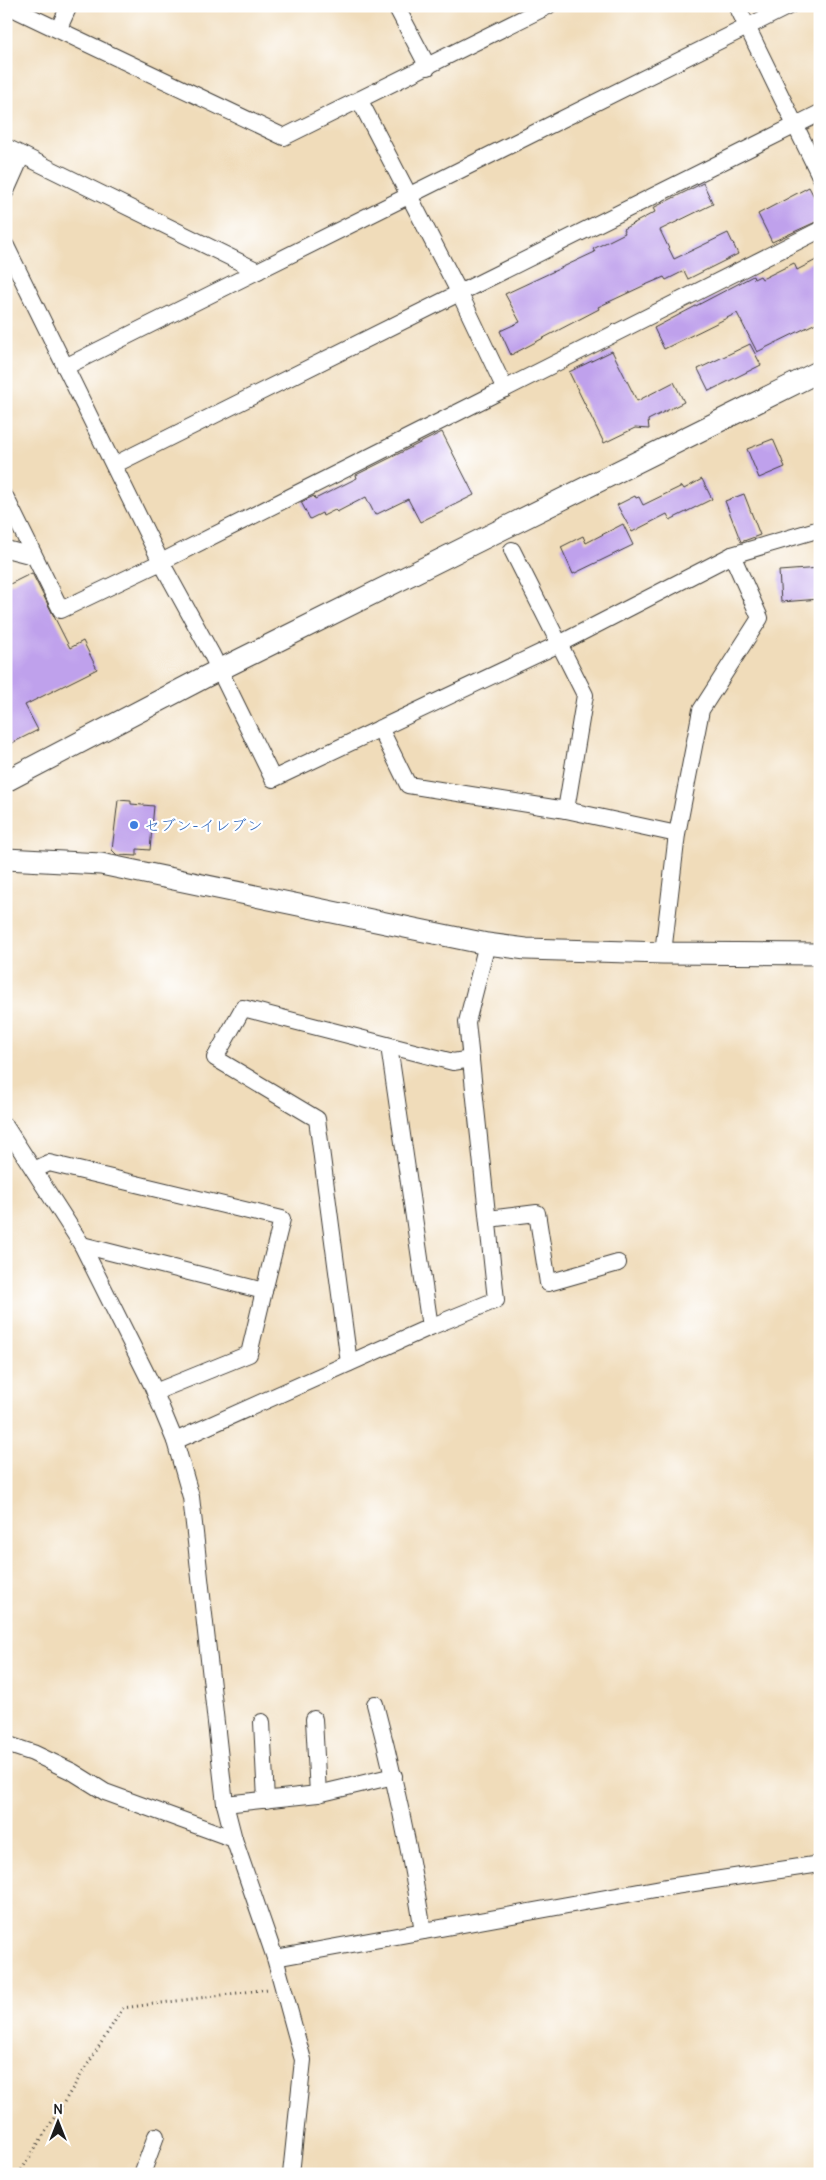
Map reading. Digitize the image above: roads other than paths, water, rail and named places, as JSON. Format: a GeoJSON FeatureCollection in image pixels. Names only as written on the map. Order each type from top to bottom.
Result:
{"type":"FeatureCollection","features":[{"type":"Feature","properties":{"kind":"street"},"geometry":{"type":"LineString","coordinates":[[8,6],[59,28],[284,137],[360,101],[548,6]]}},
{"type":"Feature","properties":{"kind":"street"},"geometry":{"type":"LineString","coordinates":[[59,28],[69,6]]}},
{"type":"Feature","properties":{"kind":"street"},"geometry":{"type":"LineString","coordinates":[[396,6],[428,67]]}},
{"type":"Feature","properties":{"kind":"street"},"geometry":{"type":"LineString","coordinates":[[737,6],[820,176]]}},
{"type":"Feature","properties":{"kind":"street"},"geometry":{"type":"LineString","coordinates":[[65,367],[789,6]]}},
{"type":"Feature","properties":{"kind":"street"},"geometry":{"type":"LineString","coordinates":[[360,101],[459,292],[504,389]]}},
{"type":"Feature","properties":{"kind":"street"},"geometry":{"type":"LineString","coordinates":[[114,464],[820,113]]}},
{"type":"Feature","properties":{"kind":"street"},"geometry":{"type":"LineString","coordinates":[[6,147],[258,272]]}},
{"type":"Feature","properties":{"kind":"street"},"geometry":{"type":"LineString","coordinates":[[6,190],[22,155]]}},
{"type":"Feature","properties":{"kind":"street"},"geometry":{"type":"LineString","coordinates":[[6,498],[61,610],[161,562],[820,230]]}},
{"type":"Feature","properties":{"kind":"street"},"geometry":{"type":"LineString","coordinates":[[6,246],[161,562],[219,670],[273,779],[559,644],[732,555],[820,529]]}},
{"type":"Feature","properties":{"kind":"street"},"geometry":{"type":"LineString","coordinates":[[6,781],[219,670],[820,371]]}},
{"type":"Feature","properties":{"kind":"street"},"geometry":{"type":"LineString","coordinates":[[6,549],[33,556]]}},
{"type":"Feature","properties":{"kind":"street"},"geometry":{"type":"LineString","coordinates":[[512,550],[585,695],[566,810]]}},
{"type":"Feature","properties":{"kind":"street"},"geometry":{"type":"LineString","coordinates":[[664,953],[677,834],[701,710],[760,618],[732,555]]}},
{"type":"Feature","properties":{"kind":"street"},"geometry":{"type":"LineString","coordinates":[[380,728],[408,785],[566,810],[677,834]]}},
{"type":"Feature","properties":{"kind":"street"},"geometry":{"type":"LineString","coordinates":[[6,859],[101,864],[487,944],[526,949],[664,953],[820,954]]}},
{"type":"Feature","properties":{"kind":"street"},"geometry":{"type":"LineString","coordinates":[[175,1441],[430,1327],[496,1300],[467,1022],[487,944]]}},
{"type":"Feature","properties":{"kind":"street"},"geometry":{"type":"LineString","coordinates":[[349,1363],[317,1119],[215,1058],[243,1008],[453,1062],[471,1060]]}},
{"type":"Feature","properties":{"kind":"street"},"geometry":{"type":"LineString","coordinates":[[389,1046],[430,1327]]}},
{"type":"Feature","properties":{"kind":"street"},"geometry":{"type":"LineString","coordinates":[[6,1127],[82,1245],[155,1392],[175,1441],[191,1497],[225,1804],[234,1839],[275,1958],[303,2060],[291,2174]]}},
{"type":"Feature","properties":{"kind":"street"},"geometry":{"type":"LineString","coordinates":[[34,1170],[49,1163],[282,1218],[248,1354],[155,1392]]}},
{"type":"Feature","properties":{"kind":"street"},"geometry":{"type":"LineString","coordinates":[[488,1219],[537,1213],[548,1284],[618,1263]]}},
{"type":"Feature","properties":{"kind":"street"},"geometry":{"type":"LineString","coordinates":[[82,1245],[264,1291]]}},
{"type":"Feature","properties":{"kind":"street"},"geometry":{"type":"LineString","coordinates":[[375,1704],[394,1776],[411,1853],[423,1931]]}},
{"type":"Feature","properties":{"kind":"street"},"geometry":{"type":"LineString","coordinates":[[314,1719],[318,1794]]}},
{"type":"Feature","properties":{"kind":"street"},"geometry":{"type":"LineString","coordinates":[[262,1722],[266,1800]]}},
{"type":"Feature","properties":{"kind":"street"},"geometry":{"type":"LineString","coordinates":[[6,1744],[33,1753],[73,1772],[105,1792],[234,1839]]}},
{"type":"Feature","properties":{"kind":"street"},"geometry":{"type":"LineString","coordinates":[[225,1804],[318,1794],[394,1776]]}},
{"type":"Feature","properties":{"kind":"street"},"geometry":{"type":"LineString","coordinates":[[275,1958],[662,1888],[820,1864]]}},
{"type":"Feature","properties":{"kind":"street"},"geometry":{"type":"LineString","coordinates":[[142,2174],[156,2136]]}},
{"type":"Feature","properties":{"kind":"place","name":"セブン-イレブン"},"geometry":{"type":"Point","coordinates":[134,825]}}]}
